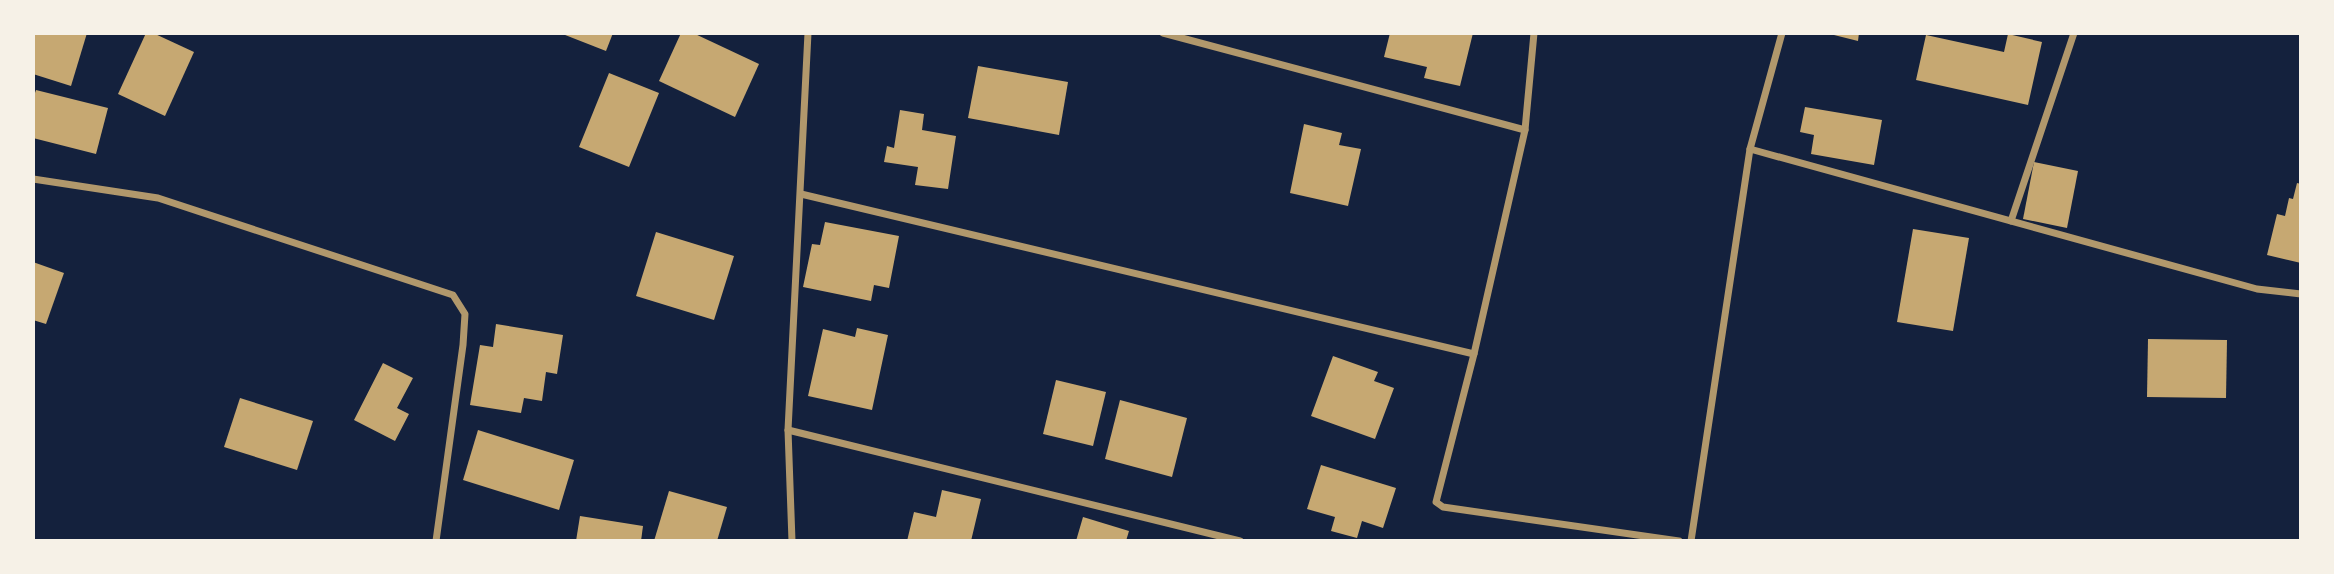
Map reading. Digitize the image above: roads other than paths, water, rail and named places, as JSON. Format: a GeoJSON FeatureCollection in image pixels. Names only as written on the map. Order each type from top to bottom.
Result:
{"type":"FeatureCollection","features":[{"type":"Feature","properties":{"kind":"street"},"geometry":{"type":"LineString","coordinates":[[792,541],[788,430],[808,33]]}},
{"type":"Feature","properties":{"kind":"street"},"geometry":{"type":"LineString","coordinates":[[1163,33],[1525,130]]}},
{"type":"Feature","properties":{"kind":"street"},"geometry":{"type":"LineString","coordinates":[[1534,33],[1525,130],[1474,354],[1436,502],[1443,508],[1679,541]]}},
{"type":"Feature","properties":{"kind":"street"},"geometry":{"type":"LineString","coordinates":[[1690,541],[1750,149],[1782,33]]}},
{"type":"Feature","properties":{"kind":"street"},"geometry":{"type":"LineString","coordinates":[[2011,221],[2074,33]]}},
{"type":"Feature","properties":{"kind":"street"},"geometry":{"type":"LineString","coordinates":[[1750,149],[2257,289],[2301,294]]}},
{"type":"Feature","properties":{"kind":"street"},"geometry":{"type":"LineString","coordinates":[[33,180],[158,198],[453,295],[465,314],[463,345],[436,541]]}},
{"type":"Feature","properties":{"kind":"street"},"geometry":{"type":"LineString","coordinates":[[801,194],[1474,354]]}},
{"type":"Feature","properties":{"kind":"street"},"geometry":{"type":"LineString","coordinates":[[788,430],[1240,541]]}}]}
